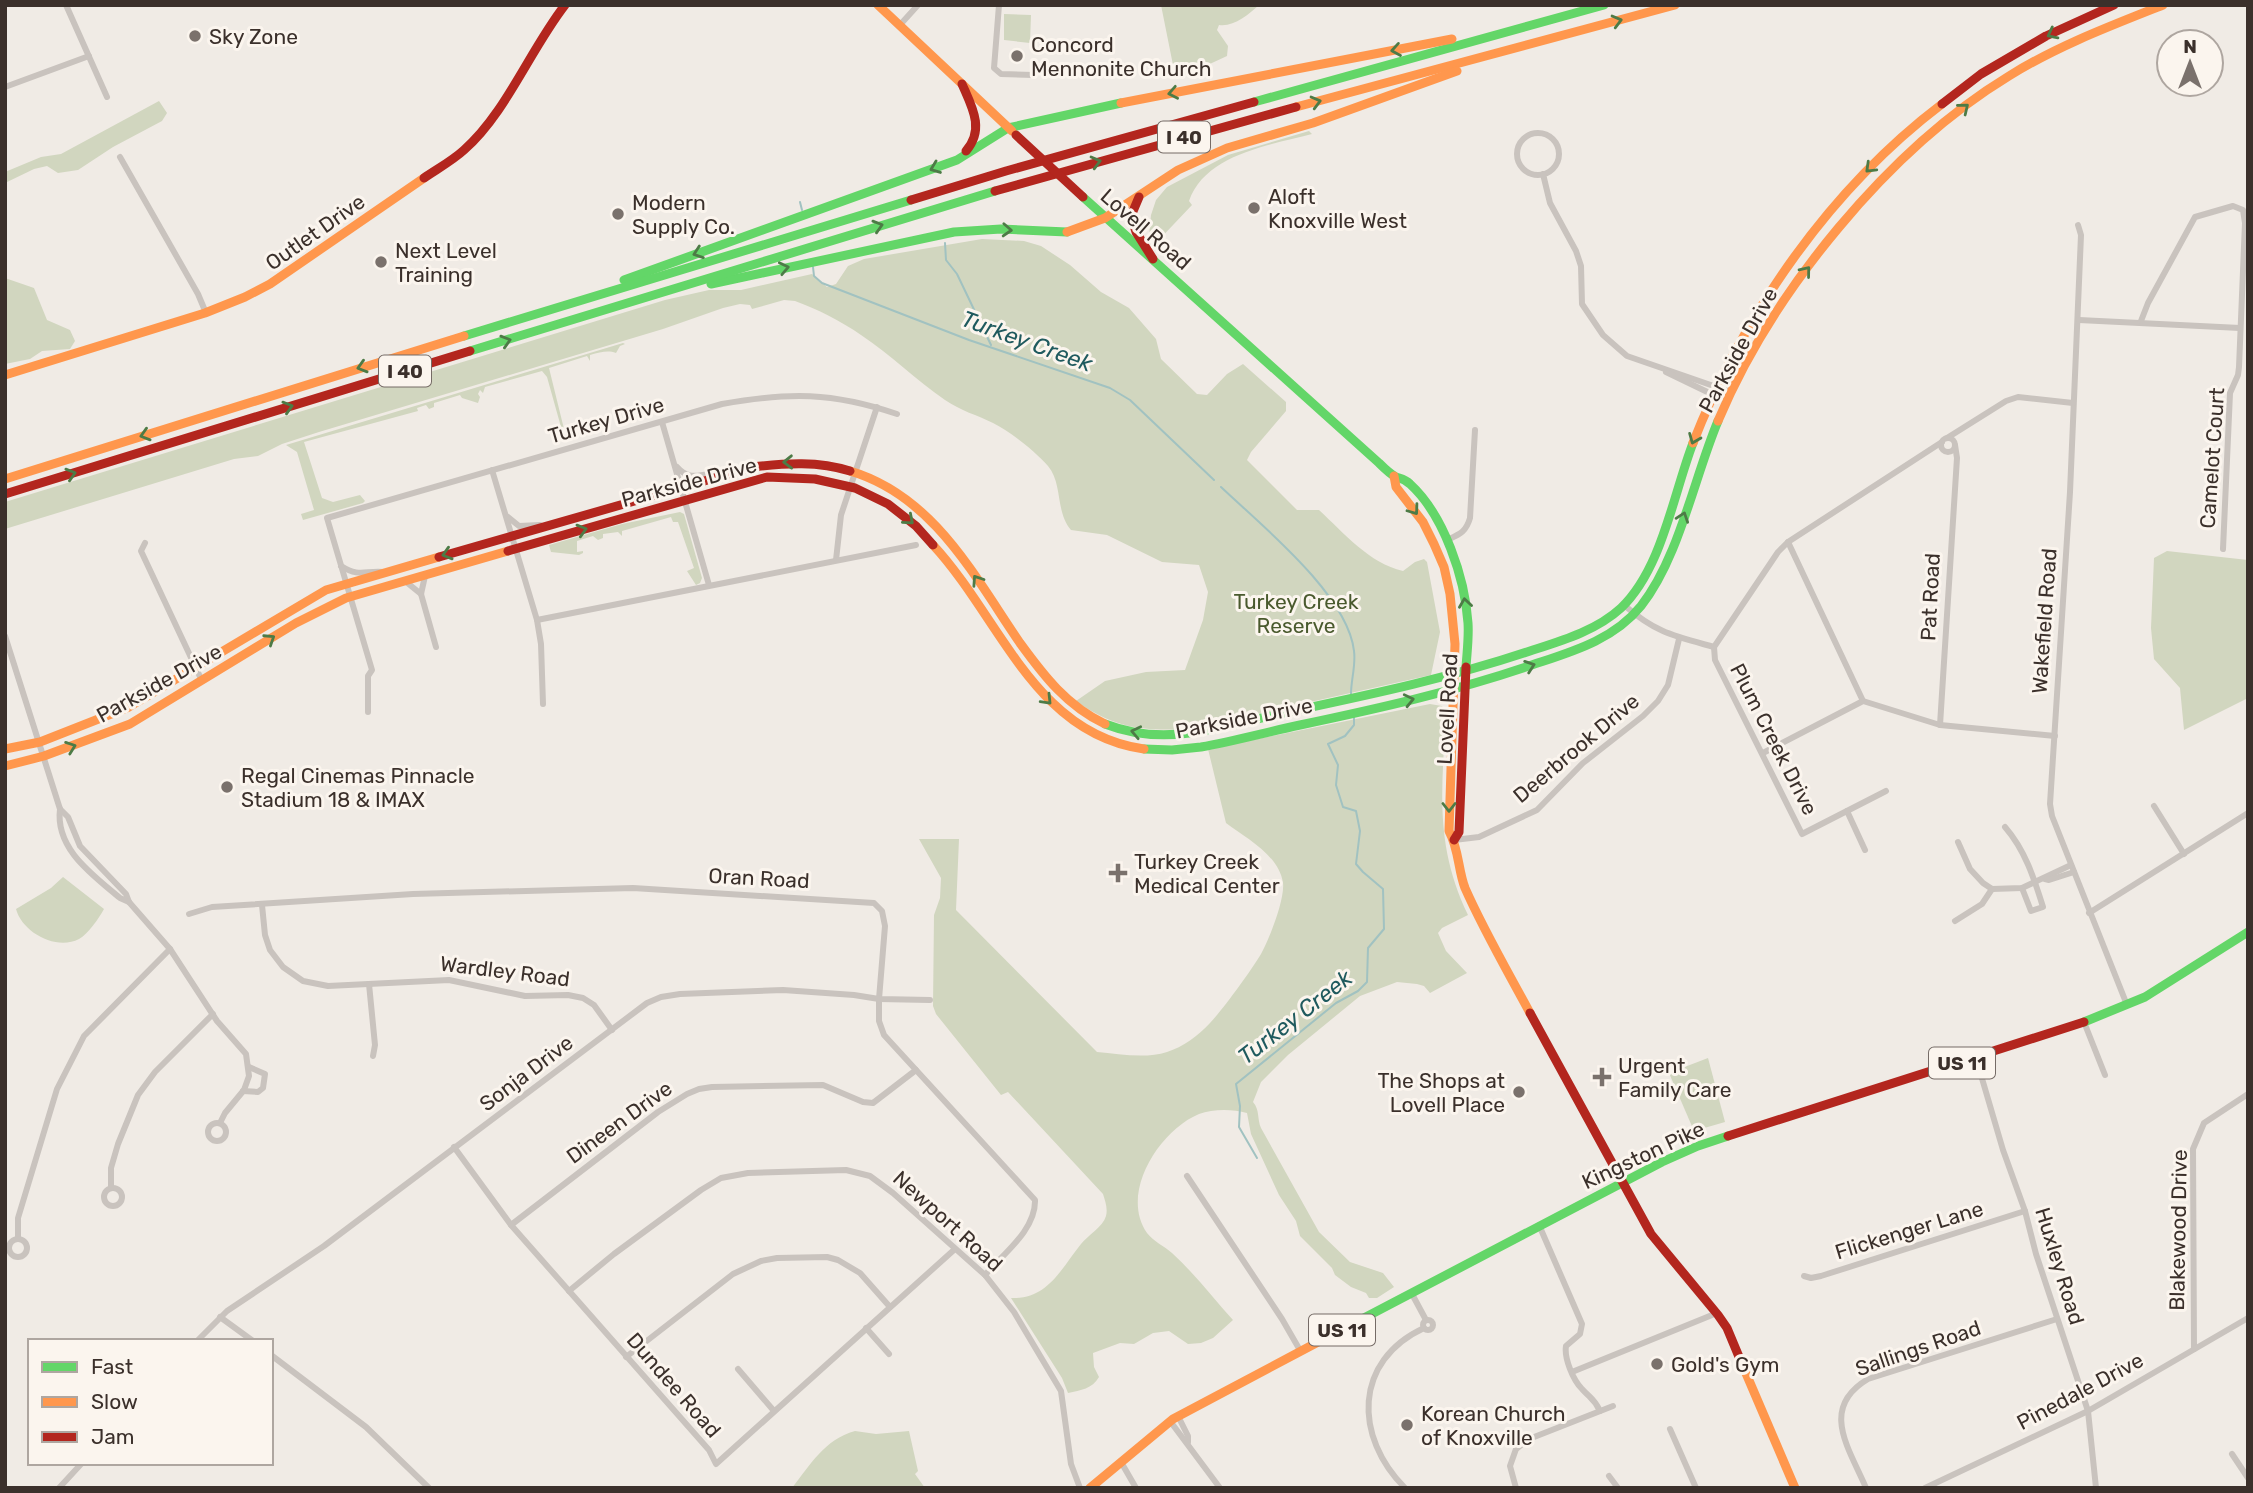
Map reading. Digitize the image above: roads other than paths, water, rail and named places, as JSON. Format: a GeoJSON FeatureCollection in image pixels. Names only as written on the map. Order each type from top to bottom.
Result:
{"type":"FeatureCollection","features":[{"type":"Feature","properties":{"kind":"main road","name":"Outlet Drive"},"geometry":{"type":"LineString","coordinates":[[5,375],[206,313],[240,300],[270,284],[478,137],[542,34],[565,5]]}},
{"type":"Feature","properties":{"kind":"main road","name":"Lovell Road"},"geometry":{"type":"LineString","coordinates":[[878,5],[1105,218],[1395,476],[1405,479],[1413,486],[1430,509],[1447,540],[1464,593],[1468,623],[1460,832],[1454,840]]}},
{"type":"Feature","properties":{"kind":"main road","name":"I 40"},"geometry":{"type":"LineString","coordinates":[[5,479],[1006,171],[1604,5]]}},
{"type":"Feature","properties":{"kind":"main road","name":"I 40"},"geometry":{"type":"LineString","coordinates":[[5,494],[809,246],[1072,168],[1675,5]]}},
{"type":"Feature","properties":{"kind":"main road","name":"Parkside Drive"},"geometry":{"type":"LineString","coordinates":[[5,749],[40,742],[119,712],[308,600],[346,583],[723,474],[754,466],[796,462],[818,463],[856,471],[897,492],[924,512],[950,541],[1037,666],[1069,702],[1099,721],[1150,736],[1188,733],[1454,674],[1569,637],[1592,627],[1624,606],[1646,576],[1688,454],[1745,331],[1783,272],[1852,186],[1913,127],[1977,76],[2035,43],[2114,5]]}},
{"type":"Feature","properties":{"kind":"main road","name":"Parkside Drive"},"geometry":{"type":"LineString","coordinates":[[5,766],[44,757],[130,724],[304,618],[350,597],[767,477],[800,476],[850,485],[888,503],[925,534],[1044,699],[1087,731],[1148,750],[1169,751],[1195,747],[1465,688],[1579,649],[1601,639],[1634,615],[1653,590],[1665,567],[1729,396],[1798,282],[1864,198],[1925,140],[2008,76],[2098,30],[2163,5]]}},
{"type":"Feature","properties":{"kind":"main road"},"geometry":{"type":"LineString","coordinates":[[579,302],[629,277],[957,160],[1008,128],[1073,112],[1438,43],[1481,31],[1535,23]]}},
{"type":"Feature","properties":{"kind":"main road"},"geometry":{"type":"LineString","coordinates":[[645,298],[954,232],[1001,229],[1067,232],[1105,218],[1178,170],[1227,148],[1313,122],[1558,37]]}},
{"type":"Feature","properties":{"kind":"main road"},"geometry":{"type":"LineString","coordinates":[[957,160],[974,142],[977,133],[975,118],[962,84]]}},
{"type":"Feature","properties":{"kind":"main road"},"geometry":{"type":"LineString","coordinates":[[1140,194],[1131,216],[1136,232],[1153,259]]}},
{"type":"Feature","properties":{"kind":"main road","name":"Lovell Road"},"geometry":{"type":"LineString","coordinates":[[1395,476],[1396,487],[1423,522],[1434,544],[1444,567],[1450,594],[1454,674],[1449,831],[1454,840],[1464,885],[1475,912],[1664,1253],[1717,1313],[1731,1335],[1795,1488]]}},
{"type":"Feature","properties":{"kind":"main road"},"geometry":{"type":"LineString","coordinates":[[1434,544],[1447,540]]}},
{"type":"Feature","properties":{"kind":"main road"},"geometry":{"type":"LineString","coordinates":[[1569,637],[1579,649]]}},
{"type":"Feature","properties":{"kind":"main road","name":"Kingston Pike"},"geometry":{"type":"LineString","coordinates":[[1090,1488],[1174,1419],[1623,1181],[1698,1146],[1976,1058],[2128,1006],[2246,937]]}},
{"type":"Feature","properties":{"kind":"street"},"geometry":{"type":"LineString","coordinates":[[66,5],[107,97]]}},
{"type":"Feature","properties":{"kind":"street"},"geometry":{"type":"LineString","coordinates":[[899,26],[918,5]]}},
{"type":"Feature","properties":{"kind":"street"},"geometry":{"type":"LineString","coordinates":[[999,5],[994,68],[1001,74],[1033,75]]}},
{"type":"Feature","properties":{"kind":"street"},"geometry":{"type":"LineString","coordinates":[[5,87],[89,56]]}},
{"type":"Feature","properties":{"kind":"street"},"geometry":{"type":"LineString","coordinates":[[1532,134],[1545,134],[1558,148],[1554,167],[1543,174],[1529,172],[1519,162],[1518,148],[1521,141],[1532,134]]}},
{"type":"Feature","properties":{"kind":"street"},"geometry":{"type":"LineString","coordinates":[[120,157],[198,294],[206,313]]}},
{"type":"Feature","properties":{"kind":"street"},"geometry":{"type":"LineString","coordinates":[[1543,174],[1550,203],[1576,251],[1581,266],[1582,304],[1603,335],[1627,356],[1729,396]]}},
{"type":"Feature","properties":{"kind":"street","name":"Camelot Court"},"geometry":{"type":"LineString","coordinates":[[2141,321],[2195,217],[2237,206],[2245,213],[2238,375],[2230,393],[2223,549]]}},
{"type":"Feature","properties":{"kind":"street","name":"Wakefield Road"},"geometry":{"type":"LineString","coordinates":[[2078,225],[2081,235],[2070,492],[2050,804],[2052,817],[2089,913],[2128,1006]]}},
{"type":"Feature","properties":{"kind":"street"},"geometry":{"type":"LineString","coordinates":[[2078,320],[2141,321],[2240,328]]}},
{"type":"Feature","properties":{"kind":"street","name":"Turkey Drive"},"geometry":{"type":"LineString","coordinates":[[341,565],[327,518],[722,404],[765,396],[806,394],[840,398],[897,414]]}},
{"type":"Feature","properties":{"kind":"street","name":"Plum Creek Drive"},"geometry":{"type":"LineString","coordinates":[[1885,790],[1802,834],[1715,660],[1714,647],[1778,552],[1788,542],[1926,453],[1944,445],[2006,401],[2018,397],[2073,403]]}},
{"type":"Feature","properties":{"kind":"street"},"geometry":{"type":"LineString","coordinates":[[836,560],[838,524],[877,407]]}},
{"type":"Feature","properties":{"kind":"street"},"geometry":{"type":"LineString","coordinates":[[662,422],[709,585]]}},
{"type":"Feature","properties":{"kind":"street"},"geometry":{"type":"LineString","coordinates":[[1447,540],[1467,528],[1470,518],[1475,429]]}},
{"type":"Feature","properties":{"kind":"street","name":"Plum Creek Drive"},"geometry":{"type":"LineString","coordinates":[[1944,445],[1952,450],[1962,430]]}},
{"type":"Feature","properties":{"kind":"street"},"geometry":{"type":"LineString","coordinates":[[1944,445],[1952,439],[1955,444]]}},
{"type":"Feature","properties":{"kind":"street","name":"Pat Road"},"geometry":{"type":"LineString","coordinates":[[1940,725],[1957,458],[1955,444]]}},
{"type":"Feature","properties":{"kind":"street","name":"Pat Road"},"geometry":{"type":"LineString","coordinates":[[1944,445],[1955,471]]}},
{"type":"Feature","properties":{"kind":"street"},"geometry":{"type":"LineString","coordinates":[[673,461],[688,476],[723,474]]}},
{"type":"Feature","properties":{"kind":"street"},"geometry":{"type":"LineString","coordinates":[[492,470],[537,620],[541,644],[543,704]]}},
{"type":"Feature","properties":{"kind":"street"},"geometry":{"type":"LineString","coordinates":[[506,516],[523,526],[549,524]]}},
{"type":"Feature","properties":{"kind":"street"},"geometry":{"type":"LineString","coordinates":[[1788,542],[1863,701]]}},
{"type":"Feature","properties":{"kind":"street"},"geometry":{"type":"LineString","coordinates":[[145,543],[141,551],[202,681]]}},
{"type":"Feature","properties":{"kind":"street"},"geometry":{"type":"LineString","coordinates":[[537,620],[916,545]]}},
{"type":"Feature","properties":{"kind":"street"},"geometry":{"type":"LineString","coordinates":[[341,565],[360,574],[374,570],[386,572]]}},
{"type":"Feature","properties":{"kind":"street"},"geometry":{"type":"LineString","coordinates":[[341,565],[373,670],[368,676],[368,712]]}},
{"type":"Feature","properties":{"kind":"street"},"geometry":{"type":"LineString","coordinates":[[425,576],[421,594],[436,648]]}},
{"type":"Feature","properties":{"kind":"street"},"geometry":{"type":"LineString","coordinates":[[405,581],[421,594]]}},
{"type":"Feature","properties":{"kind":"street"},"geometry":{"type":"LineString","coordinates":[[1624,606],[1647,625],[1679,639],[1714,647]]}},
{"type":"Feature","properties":{"kind":"street"},"geometry":{"type":"LineString","coordinates":[[5,636],[40,742],[60,809],[59,820],[70,850],[88,871],[120,898],[129,902]]}},
{"type":"Feature","properties":{"kind":"street","name":"Deerbrook Drive"},"geometry":{"type":"LineString","coordinates":[[1454,840],[1479,837],[1537,810],[1583,763],[1643,716],[1658,701],[1668,685],[1679,639]]}},
{"type":"Feature","properties":{"kind":"street"},"geometry":{"type":"LineString","coordinates":[[1763,753],[1863,701],[1940,725],[2054,736]]}},
{"type":"Feature","properties":{"kind":"street"},"geometry":{"type":"LineString","coordinates":[[2154,806],[2184,854]]}},
{"type":"Feature","properties":{"kind":"street"},"geometry":{"type":"LineString","coordinates":[[60,809],[68,817],[80,846],[125,894],[170,949],[213,1014],[246,1054],[249,1076],[243,1091],[220,1123]]}},
{"type":"Feature","properties":{"kind":"street"},"geometry":{"type":"LineString","coordinates":[[1847,811],[1865,850]]}},
{"type":"Feature","properties":{"kind":"street"},"geometry":{"type":"LineString","coordinates":[[2089,913],[2248,813]]}},
{"type":"Feature","properties":{"kind":"street"},"geometry":{"type":"LineString","coordinates":[[2005,827],[2017,841],[2043,907],[2031,911],[2022,888]]}},
{"type":"Feature","properties":{"kind":"street"},"geometry":{"type":"LineString","coordinates":[[1958,842],[1970,869],[1992,888],[2022,888],[2048,876],[2073,869]]}},
{"type":"Feature","properties":{"kind":"street"},"geometry":{"type":"LineString","coordinates":[[88,871],[96,863]]}},
{"type":"Feature","properties":{"kind":"street","name":"Oran Road"},"geometry":{"type":"LineString","coordinates":[[189,914],[212,907],[413,894],[633,888],[874,903],[882,911],[885,926],[879,999],[879,1021],[884,1035],[1035,1200],[1035,1212],[1030,1224],[985,1275]]}},
{"type":"Feature","properties":{"kind":"street"},"geometry":{"type":"LineString","coordinates":[[1955,921],[1982,904],[1992,888]]}},
{"type":"Feature","properties":{"kind":"street","name":"Wardley Road"},"geometry":{"type":"LineString","coordinates":[[262,905],[265,935],[270,950],[293,975],[314,985],[449,979],[525,996],[568,995],[583,998],[594,1005],[612,1030]]}},
{"type":"Feature","properties":{"kind":"street"},"geometry":{"type":"LineString","coordinates":[[18,1238],[20,1212],[57,1088],[84,1036],[170,949]]}},
{"type":"Feature","properties":{"kind":"street"},"geometry":{"type":"LineString","coordinates":[[369,984],[375,1045],[373,1056]]}},
{"type":"Feature","properties":{"kind":"street","name":"Sonja Drive"},"geometry":{"type":"LineString","coordinates":[[199,1339],[220,1317],[324,1245],[647,1003],[661,997],[680,994],[796,991],[879,999],[930,1000]]}},
{"type":"Feature","properties":{"kind":"street"},"geometry":{"type":"LineString","coordinates":[[111,1188],[111,1168],[127,1117],[138,1095],[155,1072],[213,1014]]}},
{"type":"Feature","properties":{"kind":"street"},"geometry":{"type":"LineString","coordinates":[[2084,1022],[2105,1075]]}},
{"type":"Feature","properties":{"kind":"street","name":"Huxley Road"},"geometry":{"type":"LineString","coordinates":[[1976,1058],[2088,1411],[2095,1488]]}},
{"type":"Feature","properties":{"kind":"street"},"geometry":{"type":"LineString","coordinates":[[243,1091],[258,1092],[265,1084],[265,1074],[249,1067]]}},
{"type":"Feature","properties":{"kind":"street","name":"Dineen Drive"},"geometry":{"type":"LineString","coordinates":[[511,1225],[658,1112],[699,1088],[823,1085],[873,1104],[916,1070]]}},
{"type":"Feature","properties":{"kind":"street","name":"Blakewood Drive"},"geometry":{"type":"LineString","coordinates":[[2194,1349],[2193,1149],[2204,1123],[2248,1094]]}},
{"type":"Feature","properties":{"kind":"street","name":"Dundee Road"},"geometry":{"type":"LineString","coordinates":[[454,1147],[511,1225],[709,1450],[716,1464],[955,1249]]}},
{"type":"Feature","properties":{"kind":"street","name":"Newport Road"},"geometry":{"type":"LineString","coordinates":[[569,1291],[614,1254],[721,1178],[748,1173],[846,1170],[870,1176],[893,1193],[985,1275],[1014,1312],[1061,1391],[1071,1464],[1080,1488]]}},
{"type":"Feature","properties":{"kind":"street"},"geometry":{"type":"LineString","coordinates":[[1187,1176],[1301,1352]]}},
{"type":"Feature","properties":{"kind":"street","name":"Flickenger Lane"},"geometry":{"type":"LineString","coordinates":[[1804,1276],[1821,1276],[2025,1212]]}},
{"type":"Feature","properties":{"kind":"street"},"geometry":{"type":"LineString","coordinates":[[1539,1225],[1582,1324],[1580,1334],[1564,1350],[1581,1389],[1594,1399],[1600,1411]]}},
{"type":"Feature","properties":{"kind":"street"},"geometry":{"type":"LineString","coordinates":[[626,1357],[733,1274],[761,1261],[815,1257],[838,1260],[860,1273],[890,1307]]}},
{"type":"Feature","properties":{"kind":"street"},"geometry":{"type":"LineString","coordinates":[[1405,1488],[1385,1466],[1379,1453],[1369,1419],[1367,1396],[1391,1349],[1425,1324],[1412,1294]]}},
{"type":"Feature","properties":{"kind":"street"},"geometry":{"type":"LineString","coordinates":[[1572,1372],[1717,1313]]}},
{"type":"Feature","properties":{"kind":"street"},"geometry":{"type":"LineString","coordinates":[[220,1317],[250,1339]]}},
{"type":"Feature","properties":{"kind":"street","name":"Pinedale Drive"},"geometry":{"type":"LineString","coordinates":[[1925,1488],[2088,1411],[2248,1318]]}},
{"type":"Feature","properties":{"kind":"street","name":"Sallings Road"},"geometry":{"type":"LineString","coordinates":[[1866,1488],[1842,1434],[1840,1419],[1846,1396],[1854,1388],[1868,1379],[2057,1319]]}},
{"type":"Feature","properties":{"kind":"street"},"geometry":{"type":"LineString","coordinates":[[866,1328],[889,1353]]}},
{"type":"Feature","properties":{"kind":"street"},"geometry":{"type":"LineString","coordinates":[[273,1357],[366,1427],[429,1488]]}},
{"type":"Feature","properties":{"kind":"street"},"geometry":{"type":"LineString","coordinates":[[738,1369],[774,1411]]}},
{"type":"Feature","properties":{"kind":"street"},"geometry":{"type":"LineString","coordinates":[[1516,1488],[1510,1466],[1518,1448],[1529,1438],[1613,1406]]}},
{"type":"Feature","properties":{"kind":"street"},"geometry":{"type":"LineString","coordinates":[[1174,1419],[1183,1439],[1188,1442],[1220,1488]]}},
{"type":"Feature","properties":{"kind":"street"},"geometry":{"type":"LineString","coordinates":[[1670,1429],[1696,1488]]}},
{"type":"Feature","properties":{"kind":"street"},"geometry":{"type":"LineString","coordinates":[[2232,1454],[2248,1478]]}},
{"type":"Feature","properties":{"kind":"street"},"geometry":{"type":"LineString","coordinates":[[1121,1462],[1136,1488]]}},
{"type":"Feature","properties":{"kind":"street"},"geometry":{"type":"LineString","coordinates":[[59,1488],[80,1465]]}},
{"type":"Feature","properties":{"kind":"street"},"geometry":{"type":"LineString","coordinates":[[1609,1476],[1618,1488]]}},
{"type":"Feature","properties":{"kind":"waterway","name":"Turkey Creek"},"geometry":{"type":"LineString","coordinates":[[800,202],[802,210]]}},
{"type":"Feature","properties":{"kind":"waterway"},"geometry":{"type":"LineString","coordinates":[[945,243],[946,260],[957,274],[991,345]]}},
{"type":"Feature","properties":{"kind":"waterway","name":"Turkey Creek"},"geometry":{"type":"LineString","coordinates":[[813,267],[814,276],[822,283],[969,340],[1110,388],[1130,400],[1214,480]]}},
{"type":"Feature","properties":{"kind":"waterway","name":"Turkey Creek"},"geometry":{"type":"LineString","coordinates":[[1221,487],[1300,562],[1336,607],[1348,629],[1354,651],[1351,694]]}},
{"type":"Feature","properties":{"kind":"waterway","name":"Turkey Creek"},"geometry":{"type":"LineString","coordinates":[[1257,1158],[1239,1127],[1240,1106],[1236,1084],[1336,1003],[1358,991],[1367,982],[1368,948],[1384,929],[1383,889],[1356,864],[1360,831],[1356,811],[1343,807],[1336,785],[1338,765],[1328,744],[1345,736],[1354,725],[1354,717]]}},
{"type":"Feature","properties":{"kind":"place","name":"Sky Zone"},"geometry":{"type":"Point","coordinates":[195,36]}},
{"type":"Feature","properties":{"kind":"place","name":"Concord Mennonite Church"},"geometry":{"type":"Point","coordinates":[1017,56]}},
{"type":"Feature","properties":{"kind":"place","name":"Aloft Knoxville West"},"geometry":{"type":"Point","coordinates":[1254,208]}},
{"type":"Feature","properties":{"kind":"place","name":"Modern Supply Co."},"geometry":{"type":"Point","coordinates":[618,214]}},
{"type":"Feature","properties":{"kind":"place","name":"Next Level Training"},"geometry":{"type":"Point","coordinates":[381,262]}},
{"type":"Feature","properties":{"kind":"place","name":"Regal Cinemas Pinnacle Stadium 18 & IMAX"},"geometry":{"type":"Point","coordinates":[227,787]}},
{"type":"Feature","properties":{"kind":"place","name":"Turkey Creek Medical Center"},"geometry":{"type":"Point","coordinates":[1118,873]}},
{"type":"Feature","properties":{"kind":"place","name":"Urgent Family Care"},"geometry":{"type":"Point","coordinates":[1602,1077]}},
{"type":"Feature","properties":{"kind":"place","name":"The Shops at Lovell Place"},"geometry":{"type":"Point","coordinates":[1519,1092]}},
{"type":"Feature","properties":{"kind":"place","name":"Gold's Gym"},"geometry":{"type":"Point","coordinates":[1657,1364]}},
{"type":"Feature","properties":{"kind":"place","name":"Korean Church of Knoxville"},"geometry":{"type":"Point","coordinates":[1407,1425]}},
{"type":"Feature","properties":{"kind":"park label","name":"Turkey Creek Reserve"},"geometry":{"type":"Point","coordinates":[1296,613]}}]}
